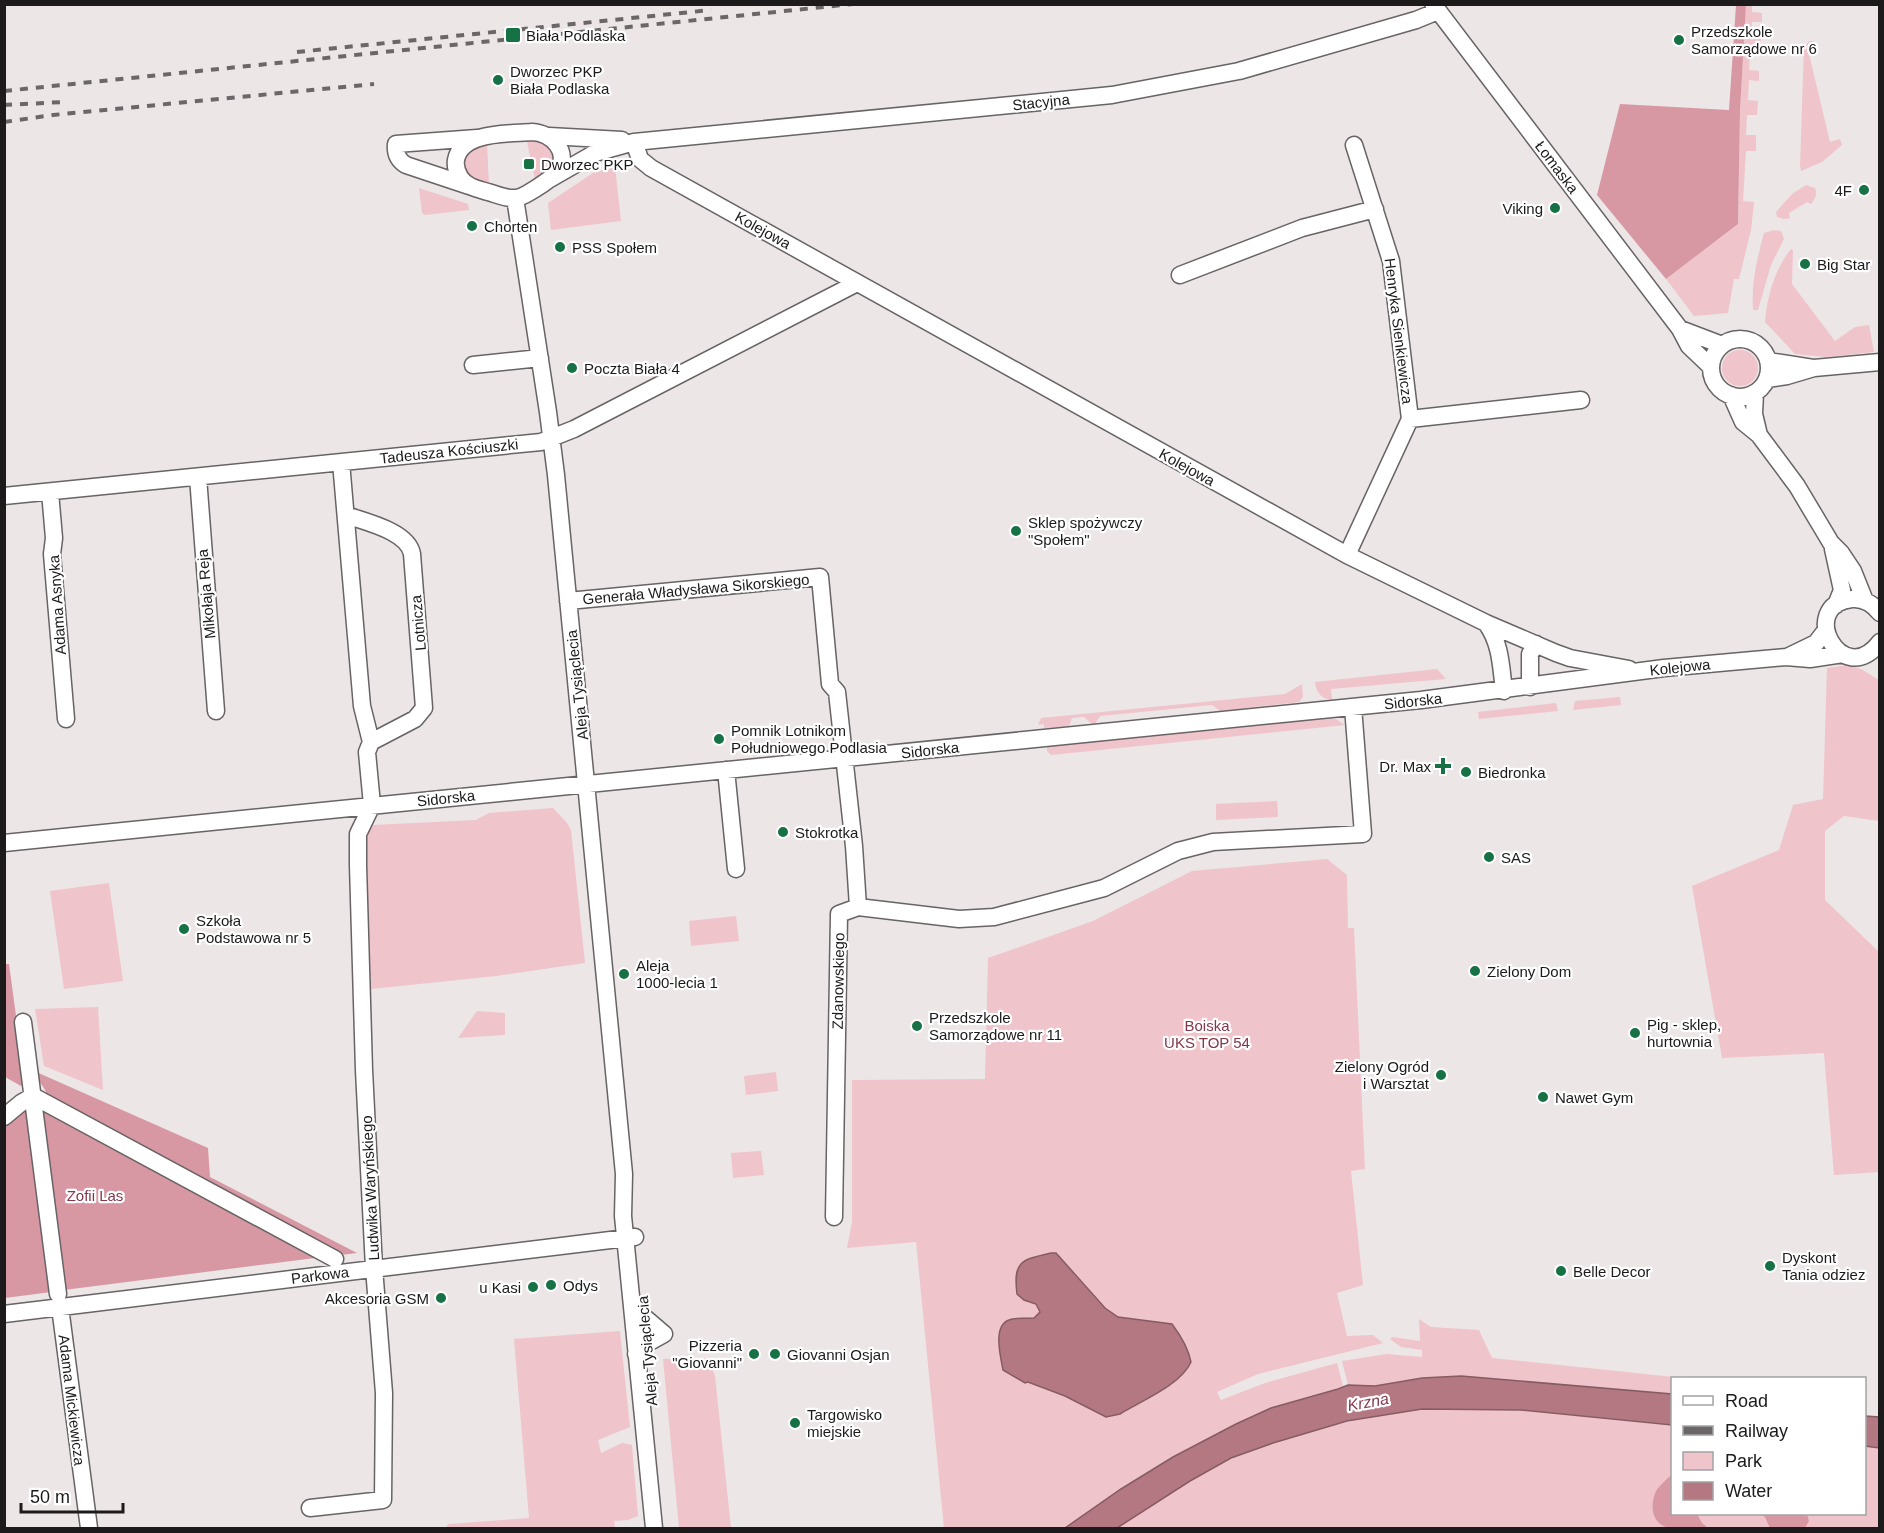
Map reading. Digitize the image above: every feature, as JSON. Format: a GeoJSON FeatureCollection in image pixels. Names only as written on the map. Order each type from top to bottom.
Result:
{"type":"FeatureCollection","features":[{"type":"Feature","properties":{"kind":"street","name":"Stacyjna"},"geometry":{"type":"LineString","coordinates":[[548,180],[595,153],[634,142],[1112,95],[1239,71],[1376,32],[1435,8]]}},
{"type":"Feature","properties":{"kind":"street","name":"Łomaska"},"geometry":{"type":"LineString","coordinates":[[1435,8],[1680,329],[1689,346],[1712,367]]}},
{"type":"Feature","properties":{"kind":"street"},"geometry":{"type":"LineString","coordinates":[[532,132],[549,136],[559,146],[562,156],[558,170],[548,180],[524,196],[515,198],[406,165],[399,159],[395,147],[396,144],[532,132]]}},
{"type":"Feature","properties":{"kind":"street","name":"Stacyjna"},"geometry":{"type":"LineString","coordinates":[[549,136],[618,139],[634,142]]}},
{"type":"Feature","properties":{"kind":"street"},"geometry":{"type":"LineString","coordinates":[[470,186],[458,174],[457,157],[465,144],[477,138]]}},
{"type":"Feature","properties":{"kind":"street","name":"Kolejowa"},"geometry":{"type":"LineString","coordinates":[[634,142],[638,155],[645,164],[1347,555],[1486,623],[1570,658],[1612,664],[1639,671],[1786,657],[1810,659],[1843,654]]}},
{"type":"Feature","properties":{"kind":"street","name":"Henryka Sienkiewicza"},"geometry":{"type":"LineString","coordinates":[[1347,555],[1410,419],[1391,261],[1354,146]]}},
{"type":"Feature","properties":{"kind":"street","name":"Aleja Tysiąclecia"},"geometry":{"type":"LineString","coordinates":[[515,198],[552,438],[624,1174],[623,1215],[631,1237],[643,1316],[641,1349],[664,1528]]}},
{"type":"Feature","properties":{"kind":"street"},"geometry":{"type":"LineString","coordinates":[[1179,275],[1302,228],[1376,209]]}},
{"type":"Feature","properties":{"kind":"street","name":"Tadeusza Kościuszki"},"geometry":{"type":"LineString","coordinates":[[4,496],[524,444],[552,438],[857,283]]}},
{"type":"Feature","properties":{"kind":"street"},"geometry":{"type":"LineString","coordinates":[[1680,329],[1722,345]]}},
{"type":"Feature","properties":{"kind":"street"},"geometry":{"type":"LineString","coordinates":[[1733,340],[1752,341],[1762,349],[1768,360],[1767,379],[1755,393],[1743,396],[1731,395],[1719,387],[1712,374],[1714,355],[1722,345],[1733,340]]}},
{"type":"Feature","properties":{"kind":"street"},"geometry":{"type":"LineString","coordinates":[[473,365],[540,358]]}},
{"type":"Feature","properties":{"kind":"street"},"geometry":{"type":"LineString","coordinates":[[1768,360],[1814,368]]}},
{"type":"Feature","properties":{"kind":"street"},"geometry":{"type":"LineString","coordinates":[[1767,379],[1788,376],[1814,368],[1880,362]]}},
{"type":"Feature","properties":{"kind":"street"},"geometry":{"type":"LineString","coordinates":[[1755,393],[1754,414],[1759,435]]}},
{"type":"Feature","properties":{"kind":"street"},"geometry":{"type":"LineString","coordinates":[[1731,395],[1743,422],[1759,435],[1797,486],[1831,543],[1853,571],[1865,601]]}},
{"type":"Feature","properties":{"kind":"street","name":"Henryka Sienkiewicza"},"geometry":{"type":"LineString","coordinates":[[1410,419],[1581,400]]}},
{"type":"Feature","properties":{"kind":"street"},"geometry":{"type":"LineString","coordinates":[[341,462],[362,706],[371,742],[367,752],[372,805]]}},
{"type":"Feature","properties":{"kind":"street","name":"Mikołaja Reja"},"geometry":{"type":"LineString","coordinates":[[198,477],[216,711]]}},
{"type":"Feature","properties":{"kind":"street","name":"Adama Asnyka"},"geometry":{"type":"LineString","coordinates":[[50,492],[54,538],[52,554],[66,719]]}},
{"type":"Feature","properties":{"kind":"street","name":"Lotnicza"},"geometry":{"type":"LineString","coordinates":[[346,515],[398,535],[408,544],[412,554],[424,708],[415,719],[371,742]]}},
{"type":"Feature","properties":{"kind":"street"},"geometry":{"type":"LineString","coordinates":[[1831,543],[1842,590],[1826,621],[1826,630],[1831,644],[1843,654],[1872,658],[1880,642]]}},
{"type":"Feature","properties":{"kind":"street","name":"Generała Władysława Sikorskiego"},"geometry":{"type":"LineString","coordinates":[[568,601],[820,577],[830,684],[837,692],[843,759]]}},
{"type":"Feature","properties":{"kind":"street"},"geometry":{"type":"LineString","coordinates":[[1836,605],[1850,599],[1865,601],[1873,605],[1880,613]]}},
{"type":"Feature","properties":{"kind":"street"},"geometry":{"type":"LineString","coordinates":[[1486,623],[1496,637],[1504,691]]}},
{"type":"Feature","properties":{"kind":"street","name":"Kolejowa"},"geometry":{"type":"LineString","coordinates":[[1786,657],[1816,643],[1826,630]]}},
{"type":"Feature","properties":{"kind":"street"},"geometry":{"type":"LineString","coordinates":[[1530,687],[1530,654],[1536,644]]}},
{"type":"Feature","properties":{"kind":"street","name":"Sidorska"},"geometry":{"type":"LineString","coordinates":[[4,843],[1353,707],[1504,691],[1639,671]]}},
{"type":"Feature","properties":{"kind":"street"},"geometry":{"type":"LineString","coordinates":[[843,759],[854,846],[858,907],[959,920],[994,917],[1104,888],[1178,851],[1213,842],[1363,834],[1353,707]]}},
{"type":"Feature","properties":{"kind":"street"},"geometry":{"type":"LineString","coordinates":[[726,770],[736,869]]}},
{"type":"Feature","properties":{"kind":"street","name":"Ludwika Waryńskiego"},"geometry":{"type":"LineString","coordinates":[[310,1508],[383,1500],[384,1393],[374,1268],[364,1070],[358,865],[358,834],[372,805]]}},
{"type":"Feature","properties":{"kind":"street","name":"Zdanowskiego"},"geometry":{"type":"LineString","coordinates":[[834,1217],[839,914],[858,907]]}},
{"type":"Feature","properties":{"kind":"street","name":"Adama Mickiewicza"},"geometry":{"type":"LineString","coordinates":[[23,1022],[89,1528]]}},
{"type":"Feature","properties":{"kind":"street"},"geometry":{"type":"LineString","coordinates":[[4,1117],[33,1096],[335,1259]]}},
{"type":"Feature","properties":{"kind":"street","name":"Aleja Tysiąclecia"},"geometry":{"type":"LineString","coordinates":[[631,1237],[654,1528]]}},
{"type":"Feature","properties":{"kind":"street","name":"Parkowa"},"geometry":{"type":"LineString","coordinates":[[4,1314],[59,1300],[374,1268],[631,1237]]}},
{"type":"Feature","properties":{"kind":"street"},"geometry":{"type":"LineString","coordinates":[[641,1349],[664,1334],[643,1316]]}},
{"type":"Feature","properties":{"kind":"green space"},"geometry":{"type":"Polygon","coordinates":[[[1736,5],[1746,5],[1740,111],[1738,224],[1666,279],[1597,195],[1620,104],[1729,110],[1736,5]]]}},
{"type":"Feature","properties":{"kind":"green space"},"geometry":{"type":"Polygon","coordinates":[[[1746,5],[1752,5],[1752,12],[1762,13],[1762,22],[1752,22],[1751,36],[1761,37],[1760,50],[1750,50],[1749,70],[1759,71],[1759,81],[1749,80],[1748,100],[1758,101],[1757,115],[1747,115],[1746,135],[1756,135],[1756,151],[1746,151],[1743,201],[1754,202],[1751,230],[1739,279],[1734,279],[1728,313],[1694,316],[1666,279],[1738,224],[1740,111],[1746,5]]]}},
{"type":"Feature","properties":{"kind":"green space"},"geometry":{"type":"Polygon","coordinates":[[[1814,41],[1818,51],[1809,54],[1830,142],[1840,139],[1842,145],[1822,162],[1801,171],[1804,46],[1814,41]]]}},
{"type":"Feature","properties":{"kind":"green space"},"geometry":{"type":"Polygon","coordinates":[[[535,139],[541,140],[554,152],[552,165],[535,179],[527,142],[535,139]]]}},
{"type":"Feature","properties":{"kind":"green space"},"geometry":{"type":"Polygon","coordinates":[[[481,145],[487,145],[489,184],[472,179],[464,166],[468,152],[481,145]]]}},
{"type":"Feature","properties":{"kind":"green space"},"geometry":{"type":"Polygon","coordinates":[[[615,167],[621,221],[551,230],[548,203],[593,173],[615,167]]]}},
{"type":"Feature","properties":{"kind":"green space"},"geometry":{"type":"Polygon","coordinates":[[[1806,185],[1816,190],[1816,196],[1811,204],[1807,202],[1789,213],[1790,218],[1777,217],[1776,212],[1792,194],[1806,185]]]}},
{"type":"Feature","properties":{"kind":"green space"},"geometry":{"type":"Polygon","coordinates":[[[419,188],[468,204],[469,210],[425,215],[422,213],[419,188]]]}},
{"type":"Feature","properties":{"kind":"green space"},"geometry":{"type":"Polygon","coordinates":[[[1774,230],[1781,231],[1784,239],[1771,265],[1758,310],[1753,310],[1754,281],[1761,243],[1764,233],[1774,230]]]}},
{"type":"Feature","properties":{"kind":"green space"},"geometry":{"type":"Polygon","coordinates":[[[1791,249],[1793,250],[1792,284],[1835,341],[1855,327],[1869,325],[1874,352],[1826,357],[1795,354],[1765,322],[1773,283],[1780,265],[1791,249]]]}},
{"type":"Feature","properties":{"kind":"green space"},"geometry":{"type":"Polygon","coordinates":[[[1740,350],[1753,355],[1758,368],[1753,381],[1740,386],[1727,381],[1722,368],[1727,355],[1740,350]]]}},
{"type":"Feature","properties":{"kind":"green space"},"geometry":{"type":"Polygon","coordinates":[[[1847,665],[1861,669],[1879,680],[1879,821],[1844,816],[1825,831],[1825,900],[1879,952],[1880,1172],[1834,1175],[1824,1053],[1722,1058],[1692,886],[1779,850],[1793,805],[1823,799],[1827,668],[1847,665]]]}},
{"type":"Feature","properties":{"kind":"green space"},"geometry":{"type":"Polygon","coordinates":[[[1437,669],[1446,679],[1331,689],[1332,700],[1320,694],[1315,682],[1437,669]]]}},
{"type":"Feature","properties":{"kind":"green space"},"geometry":{"type":"Polygon","coordinates":[[[1302,684],[1303,697],[1299,702],[1220,711],[1212,705],[1100,716],[1095,724],[1084,717],[1072,718],[1069,726],[1044,728],[1044,724],[1038,725],[1041,718],[1285,694],[1302,684]]]}},
{"type":"Feature","properties":{"kind":"green space"},"geometry":{"type":"Polygon","coordinates":[[[1620,697],[1621,705],[1573,710],[1575,701],[1620,697]]]}},
{"type":"Feature","properties":{"kind":"green space"},"geometry":{"type":"Polygon","coordinates":[[[1556,703],[1558,711],[1479,719],[1478,712],[1556,703]]]}},
{"type":"Feature","properties":{"kind":"green space"},"geometry":{"type":"Polygon","coordinates":[[[1327,718],[1336,719],[1345,725],[1051,755],[1047,751],[1047,746],[1327,718]]]}},
{"type":"Feature","properties":{"kind":"green space"},"geometry":{"type":"Polygon","coordinates":[[[1277,801],[1278,817],[1216,820],[1216,804],[1277,801]]]}},
{"type":"Feature","properties":{"kind":"green space"},"geometry":{"type":"Polygon","coordinates":[[[553,808],[571,830],[585,963],[496,976],[362,990],[360,831],[367,831],[373,825],[476,820],[489,813],[553,808]]]}},
{"type":"Feature","properties":{"kind":"green space","name":"Boiska UKS TOP 54"},"geometry":{"type":"Polygon","coordinates":[[[1327,859],[1347,875],[1348,928],[1354,928],[1365,1169],[1351,1171],[1363,1285],[1337,1293],[1347,1336],[1373,1335],[1383,1343],[1258,1374],[1217,1392],[1221,1400],[1265,1383],[1337,1363],[1343,1386],[1121,1489],[1065,1528],[944,1528],[916,1242],[847,1248],[852,1222],[852,1080],[985,1079],[988,958],[1093,921],[1192,871],[1327,859]]]}},
{"type":"Feature","properties":{"kind":"green space"},"geometry":{"type":"Polygon","coordinates":[[[109,883],[123,981],[64,989],[50,891],[109,883]]]}},
{"type":"Feature","properties":{"kind":"green space"},"geometry":{"type":"Polygon","coordinates":[[[736,916],[739,941],[691,946],[689,921],[736,916]]]}},
{"type":"Feature","properties":{"kind":"green space"},"geometry":{"type":"Polygon","coordinates":[[[4,964],[9,964],[25,1082],[21,1086],[5,1077],[4,964]]]}},
{"type":"Feature","properties":{"kind":"green space"},"geometry":{"type":"Polygon","coordinates":[[[98,1007],[103,1090],[44,1066],[35,1009],[98,1007]]]}},
{"type":"Feature","properties":{"kind":"green space"},"geometry":{"type":"Polygon","coordinates":[[[477,1011],[505,1013],[505,1035],[458,1038],[477,1011]]]}},
{"type":"Feature","properties":{"kind":"green space"},"geometry":{"type":"Polygon","coordinates":[[[34,1071],[208,1148],[210,1177],[357,1253],[341,1255],[47,1095],[34,1071]]]}},
{"type":"Feature","properties":{"kind":"green space"},"geometry":{"type":"Polygon","coordinates":[[[776,1072],[778,1091],[746,1095],[744,1076],[776,1072]]]}},
{"type":"Feature","properties":{"kind":"green space","name":"Zofii Las"},"geometry":{"type":"Polygon","coordinates":[[[41,1106],[316,1255],[315,1258],[64,1290],[41,1106]]]}},
{"type":"Feature","properties":{"kind":"green space"},"geometry":{"type":"Polygon","coordinates":[[[26,1108],[51,1292],[5,1298],[4,1121],[26,1108]]]}},
{"type":"Feature","properties":{"kind":"green space"},"geometry":{"type":"Polygon","coordinates":[[[761,1151],[764,1175],[733,1178],[731,1153],[761,1151]]]}},
{"type":"Feature","properties":{"kind":"green space"},"geometry":{"type":"Polygon","coordinates":[[[1419,1319],[1431,1327],[1479,1330],[1492,1358],[1673,1377],[1671,1377],[1671,1394],[1461,1376],[1422,1378],[1375,1386],[1348,1385],[1342,1361],[1387,1354],[1422,1357],[1422,1350],[1401,1347],[1390,1339],[1392,1337],[1420,1341],[1419,1319]]]}},
{"type":"Feature","properties":{"kind":"green space"},"geometry":{"type":"Polygon","coordinates":[[[620,1331],[630,1427],[598,1440],[601,1453],[622,1443],[632,1445],[638,1516],[628,1520],[614,1521],[615,1528],[446,1528],[448,1524],[529,1518],[514,1339],[620,1331]]]}},
{"type":"Feature","properties":{"kind":"green space"},"geometry":{"type":"Polygon","coordinates":[[[707,1358],[715,1376],[731,1528],[679,1528],[663,1359],[707,1358]]]}},
{"type":"Feature","properties":{"kind":"green space"},"geometry":{"type":"Polygon","coordinates":[[[1422,1409],[1521,1410],[1671,1425],[1671,1515],[1866,1515],[1866,1446],[1879,1448],[1879,1528],[1118,1528],[1187,1482],[1254,1449],[1325,1427],[1422,1409]]]}},
{"type":"Feature","properties":{"kind":"green space"},"geometry":{"type":"Polygon","coordinates":[[[1671,1475],[1671,1515],[1698,1515],[1708,1528],[1676,1529],[1661,1525],[1653,1512],[1654,1496],[1671,1475]]]}},
{"type":"Feature","properties":{"kind":"green space"},"geometry":{"type":"Polygon","coordinates":[[[1762,1515],[1807,1515],[1809,1521],[1805,1528],[1769,1528],[1765,1517],[1762,1515]]]}},
{"type":"Feature","properties":{"kind":"water"},"geometry":{"type":"Polygon","coordinates":[[[1056,1253],[1105,1308],[1118,1317],[1172,1324],[1184,1342],[1191,1362],[1179,1378],[1160,1392],[1120,1414],[1106,1417],[1065,1396],[1028,1382],[1025,1383],[1003,1370],[999,1335],[1004,1323],[1014,1319],[1034,1318],[1040,1312],[1036,1304],[1024,1300],[1017,1294],[1018,1268],[1026,1260],[1056,1253]]]}},
{"type":"Feature","properties":{"kind":"water","name":"Krzna"},"geometry":{"type":"Polygon","coordinates":[[[1461,1376],[1671,1394],[1671,1425],[1521,1410],[1422,1409],[1347,1421],[1231,1458],[1190,1481],[1117,1528],[1065,1528],[1121,1489],[1173,1457],[1271,1408],[1348,1385],[1375,1386],[1422,1378],[1461,1376]]]}},
{"type":"Feature","properties":{"kind":"water"},"geometry":{"type":"Polygon","coordinates":[[[1866,1416],[1879,1417],[1879,1448],[1866,1446],[1866,1416]]]}},
{"type":"Feature","properties":{"kind":"railway"},"geometry":{"type":"LineString","coordinates":[[4,91],[853,4]]}},
{"type":"Feature","properties":{"kind":"railway"},"geometry":{"type":"LineString","coordinates":[[297,52],[711,10]]}},
{"type":"Feature","properties":{"kind":"railway"},"geometry":{"type":"LineString","coordinates":[[4,122],[53,115],[374,84]]}},
{"type":"Feature","properties":{"kind":"railway"},"geometry":{"type":"LineString","coordinates":[[4,105],[64,102]]}},
{"type":"Feature","properties":{"kind":"place","name":"Biała Podlaska"},"geometry":{"type":"Point","coordinates":[513,35]}},
{"type":"Feature","properties":{"kind":"place","name":"Przedszkole Samorządowe nr 6"},"geometry":{"type":"Point","coordinates":[1679,40]}},
{"type":"Feature","properties":{"kind":"place","name":"Dworzec PKP Biała Podlaska"},"geometry":{"type":"Point","coordinates":[498,80]}},
{"type":"Feature","properties":{"kind":"place","name":"Dworzec PKP"},"geometry":{"type":"Point","coordinates":[529,164]}},
{"type":"Feature","properties":{"kind":"place","name":"4F"},"geometry":{"type":"Point","coordinates":[1864,190]}},
{"type":"Feature","properties":{"kind":"place","name":"Viking"},"geometry":{"type":"Point","coordinates":[1555,208]}},
{"type":"Feature","properties":{"kind":"place","name":"Chorten"},"geometry":{"type":"Point","coordinates":[472,226]}},
{"type":"Feature","properties":{"kind":"place","name":"PSS Społem"},"geometry":{"type":"Point","coordinates":[560,247]}},
{"type":"Feature","properties":{"kind":"place","name":"Big Star"},"geometry":{"type":"Point","coordinates":[1805,264]}},
{"type":"Feature","properties":{"kind":"place","name":"Poczta Biała 4"},"geometry":{"type":"Point","coordinates":[572,368]}},
{"type":"Feature","properties":{"kind":"place","name":"Sklep spożywczy \"Społem\""},"geometry":{"type":"Point","coordinates":[1016,531]}},
{"type":"Feature","properties":{"kind":"place","name":"Pomnik Lotnikom Południowego Podlasia"},"geometry":{"type":"Point","coordinates":[719,739]}},
{"type":"Feature","properties":{"kind":"place","name":"Dr. Max"},"geometry":{"type":"Point","coordinates":[1443,766]}},
{"type":"Feature","properties":{"kind":"place","name":"Biedronka"},"geometry":{"type":"Point","coordinates":[1466,772]}},
{"type":"Feature","properties":{"kind":"place","name":"Stokrotka"},"geometry":{"type":"Point","coordinates":[783,832]}},
{"type":"Feature","properties":{"kind":"place","name":"SAS"},"geometry":{"type":"Point","coordinates":[1489,857]}},
{"type":"Feature","properties":{"kind":"place","name":"Szkoła Podstawowa nr 5"},"geometry":{"type":"Point","coordinates":[184,929]}},
{"type":"Feature","properties":{"kind":"place","name":"Zielony Dom"},"geometry":{"type":"Point","coordinates":[1475,971]}},
{"type":"Feature","properties":{"kind":"place","name":"Aleja 1000-lecia 1"},"geometry":{"type":"Point","coordinates":[624,974]}},
{"type":"Feature","properties":{"kind":"place","name":"Przedszkole Samorządowe nr 11"},"geometry":{"type":"Point","coordinates":[917,1026]}},
{"type":"Feature","properties":{"kind":"place","name":"Pig - sklep, hurtownia"},"geometry":{"type":"Point","coordinates":[1635,1033]}},
{"type":"Feature","properties":{"kind":"place","name":"Zielony Ogród i Warsztat"},"geometry":{"type":"Point","coordinates":[1441,1075]}},
{"type":"Feature","properties":{"kind":"place","name":"Nawet Gym"},"geometry":{"type":"Point","coordinates":[1543,1097]}},
{"type":"Feature","properties":{"kind":"place","name":"Dyskont Tania odziez"},"geometry":{"type":"Point","coordinates":[1770,1266]}},
{"type":"Feature","properties":{"kind":"place","name":"Belle Decor"},"geometry":{"type":"Point","coordinates":[1561,1271]}},
{"type":"Feature","properties":{"kind":"place","name":"Odys"},"geometry":{"type":"Point","coordinates":[551,1285]}},
{"type":"Feature","properties":{"kind":"place","name":"u Kasi"},"geometry":{"type":"Point","coordinates":[533,1287]}},
{"type":"Feature","properties":{"kind":"place","name":"Akcesoria GSM"},"geometry":{"type":"Point","coordinates":[441,1298]}},
{"type":"Feature","properties":{"kind":"place","name":"Pizzeria \"Giovanni\""},"geometry":{"type":"Point","coordinates":[754,1354]}},
{"type":"Feature","properties":{"kind":"place","name":"Giovanni Osjan"},"geometry":{"type":"Point","coordinates":[775,1354]}},
{"type":"Feature","properties":{"kind":"place","name":"Targowisko miejskie"},"geometry":{"type":"Point","coordinates":[795,1423]}}]}
